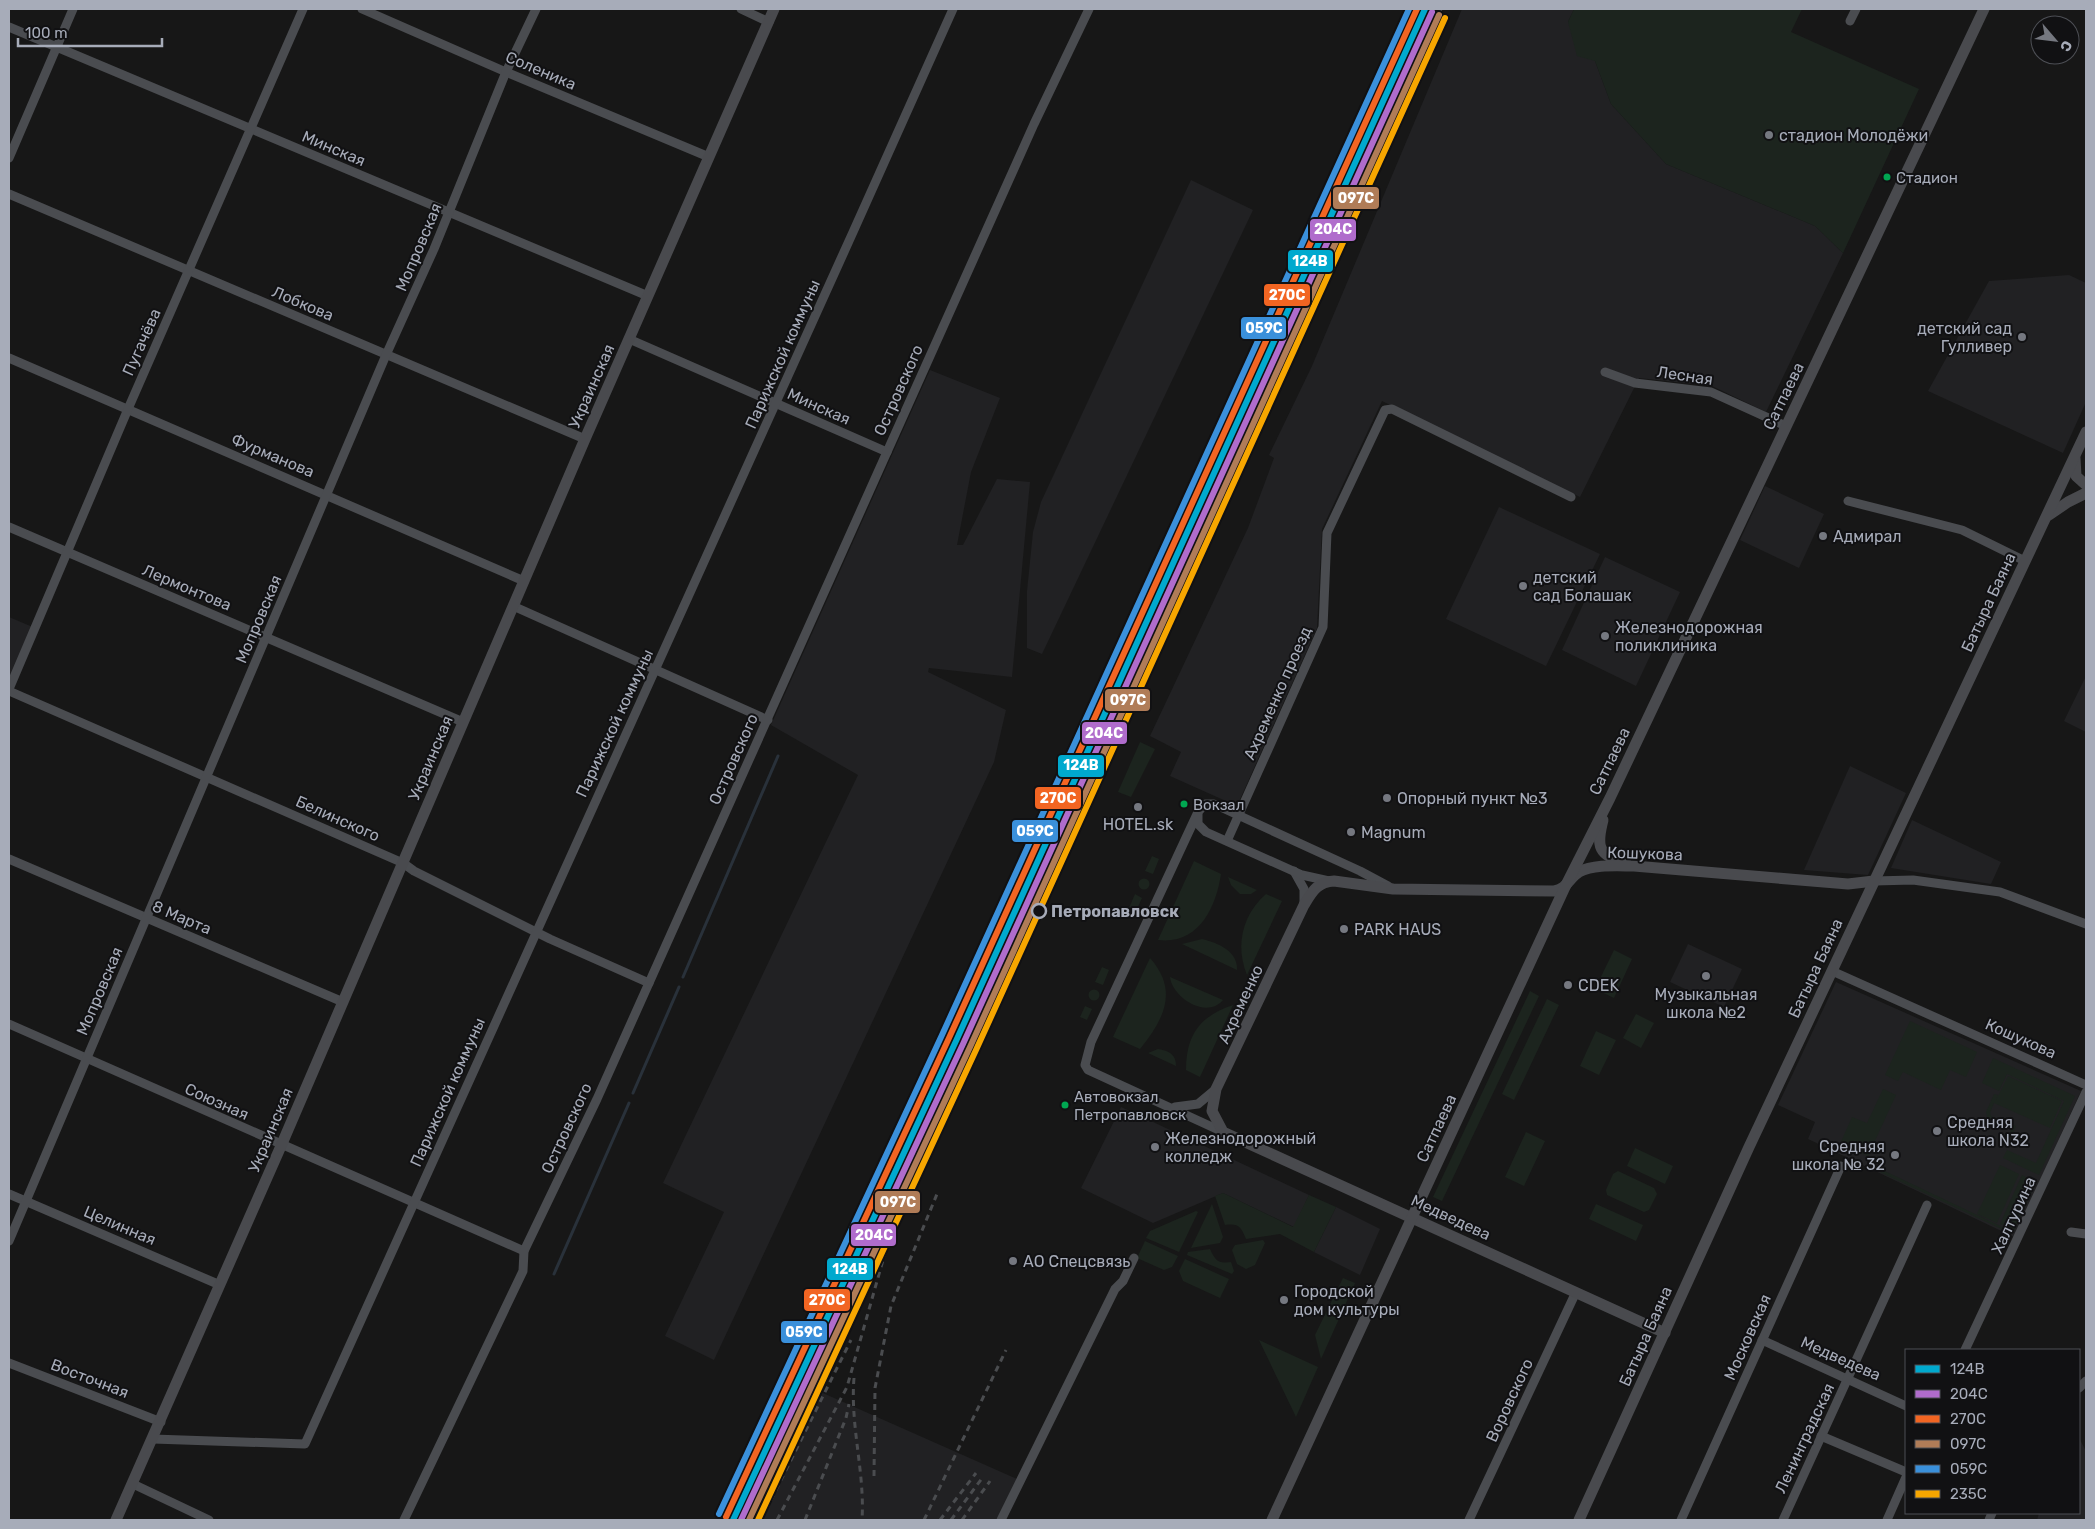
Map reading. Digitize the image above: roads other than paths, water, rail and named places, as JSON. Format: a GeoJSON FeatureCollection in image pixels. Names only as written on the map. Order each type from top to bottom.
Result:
{"type":"FeatureCollection","features":[{"type":"Feature","properties":{"kind":"street"},"geometry":{"type":"LineString","coordinates":[[9,158],[73,9]]}},
{"type":"Feature","properties":{"kind":"street","name":"Пугачёва"},"geometry":{"type":"LineString","coordinates":[[9,690],[128,409],[303,9]]}},
{"type":"Feature","properties":{"kind":"street","name":"Соленика"},"geometry":{"type":"LineString","coordinates":[[362,9],[709,157]]}},
{"type":"Feature","properties":{"kind":"street","name":"Мопровская"},"geometry":{"type":"LineString","coordinates":[[9,1241],[386,355],[449,213],[506,72],[536,9]]}},
{"type":"Feature","properties":{"kind":"street"},"geometry":{"type":"LineString","coordinates":[[741,9],[769,22]]}},
{"type":"Feature","properties":{"kind":"street","name":"Украинская"},"geometry":{"type":"LineString","coordinates":[[116,1520],[161,1422],[585,439],[774,9]]}},
{"type":"Feature","properties":{"kind":"street","name":"Парижской коммуны"},"geometry":{"type":"LineString","coordinates":[[153,1439],[305,1444],[535,931],[777,404],[953,9]]}},
{"type":"Feature","properties":{"kind":"street","name":"Островского"},"geometry":{"type":"LineString","coordinates":[[404,1520],[524,1271],[524,1251],[649,984],[1034,124],[1089,9]]}},
{"type":"Feature","properties":{"kind":"street"},"geometry":{"type":"LineString","coordinates":[[1850,21],[1856,9]]}},
{"type":"Feature","properties":{"kind":"street"},"geometry":{"type":"LineString","coordinates":[[1982,14],[1991,9]]}},
{"type":"Feature","properties":{"kind":"street","name":"Сатпаева"},"geometry":{"type":"LineString","coordinates":[[1272,1520],[1339,1371],[1565,887],[1607,803],[1982,14]]}},
{"type":"Feature","properties":{"kind":"street","name":"Минская"},"geometry":{"type":"LineString","coordinates":[[9,27],[648,296]]}},
{"type":"Feature","properties":{"kind":"street","name":"Лобкова"},"geometry":{"type":"LineString","coordinates":[[9,194],[585,439]]}},
{"type":"Feature","properties":{"kind":"street","name":"Минская"},"geometry":{"type":"LineString","coordinates":[[629,338],[886,452]]}},
{"type":"Feature","properties":{"kind":"street","name":"Фурманова"},"geometry":{"type":"LineString","coordinates":[[9,358],[524,581]]}},
{"type":"Feature","properties":{"kind":"street","name":"Лесная"},"geometry":{"type":"LineString","coordinates":[[1605,372],[1635,383],[1711,392],[1786,426]]}},
{"type":"Feature","properties":{"kind":"street","name":"Ахременко проезд"},"geometry":{"type":"LineString","coordinates":[[1227,841],[1324,627],[1327,533],[1385,410],[1392,409],[1570,497]]}},
{"type":"Feature","properties":{"kind":"street","name":"Батыра Баяна"},"geometry":{"type":"LineString","coordinates":[[1579,1520],[1832,971],[2086,432]]}},
{"type":"Feature","properties":{"kind":"street"},"geometry":{"type":"LineString","coordinates":[[2077,452],[2075,473],[2077,478],[2086,485]]}},
{"type":"Feature","properties":{"kind":"street"},"geometry":{"type":"LineString","coordinates":[[2047,518],[2068,502],[2086,493]]}},
{"type":"Feature","properties":{"kind":"street"},"geometry":{"type":"LineString","coordinates":[[1848,501],[1962,530],[2025,561]]}},
{"type":"Feature","properties":{"kind":"street","name":"Лермонтова"},"geometry":{"type":"LineString","coordinates":[[9,527],[463,722]]}},
{"type":"Feature","properties":{"kind":"street"},"geometry":{"type":"LineString","coordinates":[[513,606],[768,720]]}},
{"type":"Feature","properties":{"kind":"street","name":"Белинского"},"geometry":{"type":"LineString","coordinates":[[9,690],[403,863],[414,871],[535,931],[649,984]]}},
{"type":"Feature","properties":{"kind":"street"},"geometry":{"type":"LineString","coordinates":[[1223,1132],[1088,1070],[1085,1065],[1091,1042],[1198,812],[1205,804],[1211,803],[1360,871],[1393,889]]}},
{"type":"Feature","properties":{"kind":"street"},"geometry":{"type":"LineString","coordinates":[[1607,803],[1599,835],[1601,850],[1610,858],[1634,866]]}},
{"type":"Feature","properties":{"kind":"street"},"geometry":{"type":"LineString","coordinates":[[1198,812],[1196,819],[1201,828],[1294,871],[1330,881],[1393,889],[1554,891],[1565,887]]}},
{"type":"Feature","properties":{"kind":"street"},"geometry":{"type":"LineString","coordinates":[[1586,843],[1587,860],[1593,864],[1605,867]]}},
{"type":"Feature","properties":{"kind":"street","name":"8 Марта"},"geometry":{"type":"LineString","coordinates":[[9,859],[343,1002]]}},
{"type":"Feature","properties":{"kind":"street","name":"Кошукова"},"geometry":{"type":"LineString","coordinates":[[1565,887],[1580,872],[1605,867],[1634,866],[1848,884],[1874,881]]}},
{"type":"Feature","properties":{"kind":"street"},"geometry":{"type":"LineString","coordinates":[[1294,871],[1304,889],[1304,905]]}},
{"type":"Feature","properties":{"kind":"street"},"geometry":{"type":"LineString","coordinates":[[1874,881],[1913,880],[2000,892],[2086,924]]}},
{"type":"Feature","properties":{"kind":"street","name":"Ахременко"},"geometry":{"type":"LineString","coordinates":[[1223,1132],[1212,1112],[1216,1089],[1304,905],[1312,891],[1320,884],[1330,881]]}},
{"type":"Feature","properties":{"kind":"street"},"geometry":{"type":"LineString","coordinates":[[1848,884],[1864,889],[1866,894],[1863,905]]}},
{"type":"Feature","properties":{"kind":"street","name":"Кошукова"},"geometry":{"type":"LineString","coordinates":[[1832,971],[2086,1086]]}},
{"type":"Feature","properties":{"kind":"street","name":"Союзная"},"geometry":{"type":"LineString","coordinates":[[9,1024],[281,1146],[414,1201],[524,1251]]}},
{"type":"Feature","properties":{"kind":"street"},"geometry":{"type":"LineString","coordinates":[[1170,1107],[1183,1108],[1198,1104],[1216,1089]]}},
{"type":"Feature","properties":{"kind":"street","name":"Халтурина"},"geometry":{"type":"LineString","coordinates":[[1965,1349],[2086,1092]]}},
{"type":"Feature","properties":{"kind":"street","name":"Медведева"},"geometry":{"type":"LineString","coordinates":[[1223,1132],[1665,1333]]}},
{"type":"Feature","properties":{"kind":"street","name":"Московская"},"geometry":{"type":"LineString","coordinates":[[1681,1520],[1841,1166]]}},
{"type":"Feature","properties":{"kind":"street","name":"Целинная"},"geometry":{"type":"LineString","coordinates":[[9,1194],[220,1285]]}},
{"type":"Feature","properties":{"kind":"street","name":"Ленинградская"},"geometry":{"type":"LineString","coordinates":[[1783,1520],[1927,1205]]}},
{"type":"Feature","properties":{"kind":"street"},"geometry":{"type":"LineString","coordinates":[[2071,1232],[2086,1234]]}},
{"type":"Feature","properties":{"kind":"street"},"geometry":{"type":"LineString","coordinates":[[1001,1520],[1115,1289],[1123,1281],[1134,1258]]}},
{"type":"Feature","properties":{"kind":"street","name":"Воровского"},"geometry":{"type":"LineString","coordinates":[[1469,1520],[1576,1292]]}},
{"type":"Feature","properties":{"kind":"street","name":"Медведева"},"geometry":{"type":"LineString","coordinates":[[1762,1340],[1905,1406]]}},
{"type":"Feature","properties":{"kind":"street","name":"Восточная"},"geometry":{"type":"LineString","coordinates":[[9,1363],[161,1422]]}},
{"type":"Feature","properties":{"kind":"street"},"geometry":{"type":"LineString","coordinates":[[1821,1436],[1905,1472]]}},
{"type":"Feature","properties":{"kind":"street"},"geometry":{"type":"LineString","coordinates":[[1887,1520],[1905,1479]]}},
{"type":"Feature","properties":{"kind":"street"},"geometry":{"type":"LineString","coordinates":[[133,1484],[210,1520]]}},
{"type":"Feature","properties":{"kind":"waterway"},"geometry":{"type":"LineString","coordinates":[[683,977],[778,756]]}},
{"type":"Feature","properties":{"kind":"waterway"},"geometry":{"type":"LineString","coordinates":[[633,1093],[679,987]]}},
{"type":"Feature","properties":{"kind":"waterway"},"geometry":{"type":"LineString","coordinates":[[554,1274],[629,1103]]}},
{"type":"Feature","properties":{"kind":"railway"},"geometry":{"type":"LineString","coordinates":[[1352,203],[1441,9]]}},
{"type":"Feature","properties":{"kind":"railway"},"geometry":{"type":"LineString","coordinates":[[785,1425],[1351,189]]}},
{"type":"Feature","properties":{"kind":"railway"},"geometry":{"type":"LineString","coordinates":[[874,1476],[875,1388],[891,1306],[937,1194]]}},
{"type":"Feature","properties":{"kind":"railway"},"geometry":{"type":"LineString","coordinates":[[777,1520],[847,1387],[887,1246]]}},
{"type":"Feature","properties":{"kind":"railway"},"geometry":{"type":"LineString","coordinates":[[761,1520],[851,1340]]}},
{"type":"Feature","properties":{"kind":"railway"},"geometry":{"type":"LineString","coordinates":[[924,1520],[1006,1350]]}},
{"type":"Feature","properties":{"kind":"railway"},"geometry":{"type":"LineString","coordinates":[[854,1378],[854,1414],[861,1484],[862,1520]]}},
{"type":"Feature","properties":{"kind":"railway"},"geometry":{"type":"LineString","coordinates":[[805,1520],[846,1418],[849,1404]]}},
{"type":"Feature","properties":{"kind":"railway"},"geometry":{"type":"LineString","coordinates":[[760,1510],[775,1467]]}},
{"type":"Feature","properties":{"kind":"railway"},"geometry":{"type":"LineString","coordinates":[[940,1520],[976,1473]]}},
{"type":"Feature","properties":{"kind":"railway"},"geometry":{"type":"LineString","coordinates":[[951,1520],[983,1477]]}},
{"type":"Feature","properties":{"kind":"railway"},"geometry":{"type":"LineString","coordinates":[[962,1520],[990,1481]]}},
{"type":"Feature","properties":{"kind":"place","name":"стадион Молодёжи"},"geometry":{"type":"Point","coordinates":[1769,135]}},
{"type":"Feature","properties":{"kind":"place","name":"Стадион"},"geometry":{"type":"Point","coordinates":[1887,177]}},
{"type":"Feature","properties":{"kind":"place","name":"детский сад Гулливер"},"geometry":{"type":"Point","coordinates":[2022,337]}},
{"type":"Feature","properties":{"kind":"place","name":"Адмирал"},"geometry":{"type":"Point","coordinates":[1823,536]}},
{"type":"Feature","properties":{"kind":"place","name":"детский сад Болашак"},"geometry":{"type":"Point","coordinates":[1523,586]}},
{"type":"Feature","properties":{"kind":"place","name":"Железнодорожная поликлиника"},"geometry":{"type":"Point","coordinates":[1605,636]}},
{"type":"Feature","properties":{"kind":"place","name":"Опорный пункт №3"},"geometry":{"type":"Point","coordinates":[1387,798]}},
{"type":"Feature","properties":{"kind":"place","name":"Вокзал"},"geometry":{"type":"Point","coordinates":[1184,804]}},
{"type":"Feature","properties":{"kind":"place","name":"HOTEL.sk"},"geometry":{"type":"Point","coordinates":[1138,807]}},
{"type":"Feature","properties":{"kind":"place","name":"Magnum"},"geometry":{"type":"Point","coordinates":[1351,832]}},
{"type":"Feature","properties":{"kind":"place","name":"Петропавловск"},"geometry":{"type":"Point","coordinates":[1039,911]}},
{"type":"Feature","properties":{"kind":"place","name":"PARK HAUS"},"geometry":{"type":"Point","coordinates":[1344,929]}},
{"type":"Feature","properties":{"kind":"place","name":"Музыкальная школа №2"},"geometry":{"type":"Point","coordinates":[1706,976]}},
{"type":"Feature","properties":{"kind":"place","name":"CDEK"},"geometry":{"type":"Point","coordinates":[1568,985]}},
{"type":"Feature","properties":{"kind":"place","name":"Автовокзал Петропавловск"},"geometry":{"type":"Point","coordinates":[1065,1105]}},
{"type":"Feature","properties":{"kind":"place","name":"Средняя школа N32"},"geometry":{"type":"Point","coordinates":[1937,1131]}},
{"type":"Feature","properties":{"kind":"place","name":"Железнодорожный колледж"},"geometry":{"type":"Point","coordinates":[1155,1147]}},
{"type":"Feature","properties":{"kind":"place","name":"Средняя школа № 32"},"geometry":{"type":"Point","coordinates":[1895,1155]}},
{"type":"Feature","properties":{"kind":"place","name":"АО Спецсвязь"},"geometry":{"type":"Point","coordinates":[1013,1261]}},
{"type":"Feature","properties":{"kind":"place","name":"Городской дом культуры"},"geometry":{"type":"Point","coordinates":[1284,1300]}}]}
